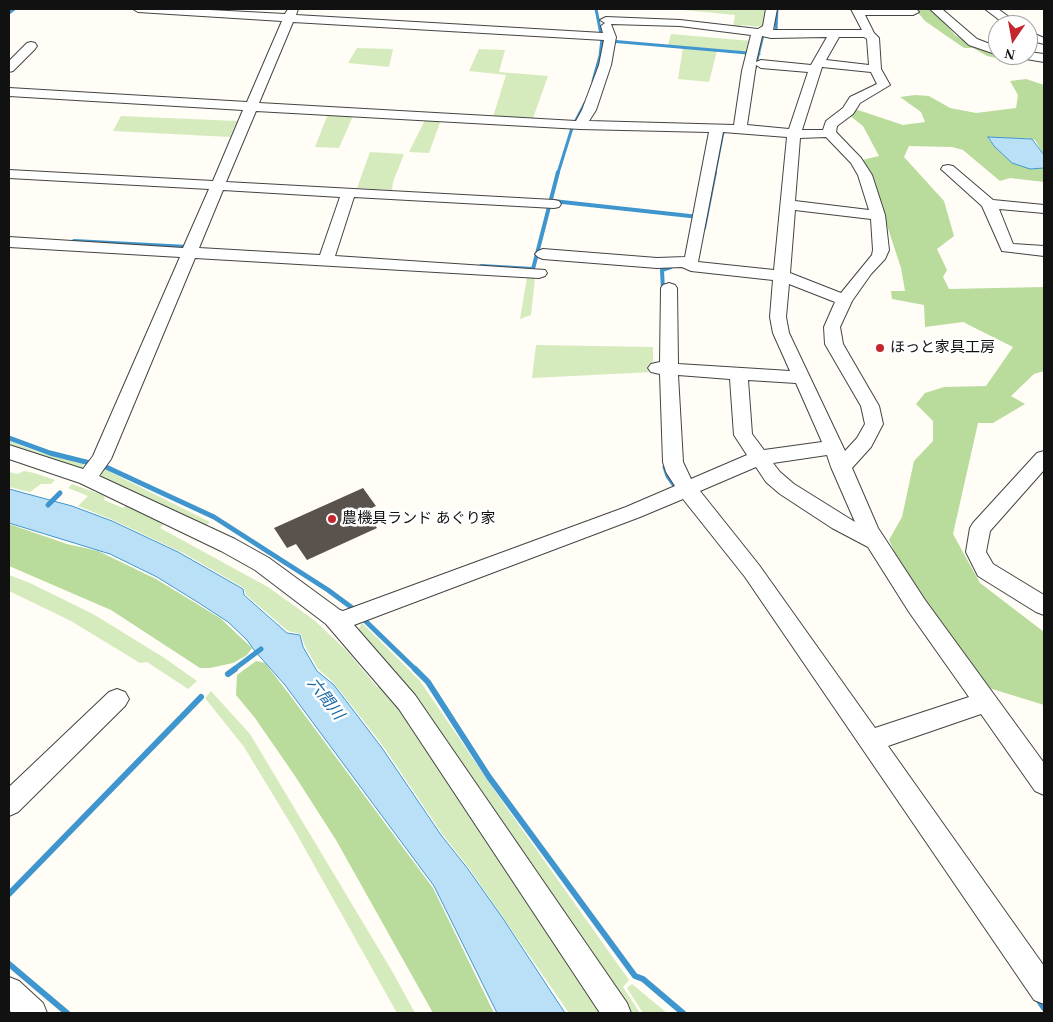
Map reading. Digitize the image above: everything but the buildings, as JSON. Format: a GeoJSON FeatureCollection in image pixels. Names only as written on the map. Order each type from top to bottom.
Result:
{"type":"FeatureCollection","features":[{"type":"Feature","properties":{"kind":"street"},"geometry":{"type":"LineString","coordinates":[[138,9],[215,11],[607,38]]}},
{"type":"Feature","properties":{"kind":"street"},"geometry":{"type":"LineString","coordinates":[[766,33],[769,28],[771,9]]}},
{"type":"Feature","properties":{"kind":"street"},"geometry":{"type":"LineString","coordinates":[[936,9],[973,42],[988,47]]}},
{"type":"Feature","properties":{"kind":"street"},"geometry":{"type":"LineString","coordinates":[[857,10],[913,12]]}},
{"type":"Feature","properties":{"kind":"street"},"geometry":{"type":"LineString","coordinates":[[857,10],[869,29],[866,33]]}},
{"type":"Feature","properties":{"kind":"street"},"geometry":{"type":"LineString","coordinates":[[576,125],[589,110],[599,86],[607,38],[604,14],[668,24],[680,23],[766,33]]}},
{"type":"Feature","properties":{"kind":"street"},"geometry":{"type":"LineString","coordinates":[[95,469],[187,250],[289,16]]}},
{"type":"Feature","properties":{"kind":"street"},"geometry":{"type":"LineString","coordinates":[[836,33],[817,66],[794,133],[778,317],[781,333],[838,457],[869,531],[917,606],[1044,783]]}},
{"type":"Feature","properties":{"kind":"street"},"geometry":{"type":"LineString","coordinates":[[740,129],[755,56],[757,34],[866,33],[873,38],[875,70],[884,85],[855,100],[848,111],[831,124],[829,133]]}},
{"type":"Feature","properties":{"kind":"street"},"geometry":{"type":"LineString","coordinates":[[9,68],[31,46]]}},
{"type":"Feature","properties":{"kind":"street"},"geometry":{"type":"LineString","coordinates":[[755,56],[817,66],[875,70]]}},
{"type":"Feature","properties":{"kind":"street"},"geometry":{"type":"LineString","coordinates":[[9,92],[576,125],[717,128],[815,135],[829,133]]}},
{"type":"Feature","properties":{"kind":"street"},"geometry":{"type":"LineString","coordinates":[[688,264],[692,260],[717,128]]}},
{"type":"Feature","properties":{"kind":"street"},"geometry":{"type":"LineString","coordinates":[[349,616],[633,512],[759,458],[838,457],[864,442],[874,424],[870,406],[834,344],[832,327],[844,300],[864,270],[879,256],[881,250],[878,215],[861,168],[829,133]]}},
{"type":"Feature","properties":{"kind":"street"},"geometry":{"type":"LineString","coordinates":[[948,169],[989,204],[1007,248],[1044,251]]}},
{"type":"Feature","properties":{"kind":"street"},"geometry":{"type":"LineString","coordinates":[[9,174],[216,183],[551,204]]}},
{"type":"Feature","properties":{"kind":"street"},"geometry":{"type":"LineString","coordinates":[[327,258],[349,192]]}},
{"type":"Feature","properties":{"kind":"street"},"geometry":{"type":"LineString","coordinates":[[989,204],[1044,209]]}},
{"type":"Feature","properties":{"kind":"street"},"geometry":{"type":"LineString","coordinates":[[789,205],[878,215]]}},
{"type":"Feature","properties":{"kind":"street"},"geometry":{"type":"LineString","coordinates":[[9,242],[327,258],[539,274]]}},
{"type":"Feature","properties":{"kind":"street"},"geometry":{"type":"LineString","coordinates":[[544,254],[657,264],[688,264],[782,276],[844,300]]}},
{"type":"Feature","properties":{"kind":"street"},"geometry":{"type":"LineString","coordinates":[[669,288],[662,369],[673,462],[682,492],[739,553],[775,617],[870,741],[1041,980]]}},
{"type":"Feature","properties":{"kind":"street"},"geometry":{"type":"LineString","coordinates":[[662,369],[801,377]]}},
{"type":"Feature","properties":{"kind":"street"},"geometry":{"type":"LineString","coordinates":[[739,374],[743,435],[773,476],[787,489],[839,522],[876,541]]}},
{"type":"Feature","properties":{"kind":"street"},"geometry":{"type":"LineString","coordinates":[[9,452],[95,469],[246,554],[349,616],[617,1013]]}},
{"type":"Feature","properties":{"kind":"street"},"geometry":{"type":"LineString","coordinates":[[1044,458],[980,528],[976,552],[985,570],[1044,606]]}},
{"type":"Feature","properties":{"kind":"street"},"geometry":{"type":"LineString","coordinates":[[9,804],[117,699]]}},
{"type":"Feature","properties":{"kind":"street"},"geometry":{"type":"LineString","coordinates":[[870,741],[985,702]]}},
{"type":"Feature","properties":{"kind":"street"},"geometry":{"type":"LineString","coordinates":[[9,991],[33,1013]]}},
{"type":"Feature","properties":{"kind":"green space"},"geometry":{"type":"Polygon","coordinates":[[[673,9],[766,9],[763,27],[741,25],[740,28],[733,27],[735,15],[673,9]]]}},
{"type":"Feature","properties":{"kind":"green space"},"geometry":{"type":"Polygon","coordinates":[[[915,9],[932,9],[955,35],[972,45],[988,51],[988,56],[973,48],[964,48],[925,21],[915,9]]]}},
{"type":"Feature","properties":{"kind":"green space"},"geometry":{"type":"Polygon","coordinates":[[[671,34],[751,41],[749,52],[668,45],[671,34]]]}},
{"type":"Feature","properties":{"kind":"green space"},"geometry":{"type":"Polygon","coordinates":[[[357,48],[393,49],[389,67],[348,63],[357,48]]]}},
{"type":"Feature","properties":{"kind":"green space"},"geometry":{"type":"Polygon","coordinates":[[[683,48],[717,51],[709,82],[678,79],[683,48]]]}},
{"type":"Feature","properties":{"kind":"green space"},"geometry":{"type":"Polygon","coordinates":[[[479,49],[505,50],[499,72],[548,76],[533,118],[493,117],[506,75],[469,71],[479,49]]]}},
{"type":"Feature","properties":{"kind":"green space"},"geometry":{"type":"Polygon","coordinates":[[[1026,79],[1044,85],[1044,155],[1035,140],[1027,138],[988,138],[1012,163],[1030,169],[1044,168],[1044,182],[1010,178],[1000,181],[963,150],[952,147],[909,146],[904,157],[944,201],[954,236],[937,249],[947,270],[943,277],[949,289],[1044,287],[1044,371],[1034,374],[1011,396],[1025,404],[993,423],[978,423],[953,534],[980,583],[1044,632],[1044,705],[989,688],[905,575],[889,540],[902,517],[914,461],[933,441],[933,421],[916,404],[925,393],[944,387],[986,386],[1013,347],[963,322],[925,327],[924,305],[892,299],[891,291],[905,291],[901,268],[869,171],[862,160],[879,156],[863,126],[849,115],[855,109],[903,125],[925,122],[921,112],[900,97],[915,95],[929,96],[950,108],[976,113],[1016,108],[1018,95],[1010,81],[1026,79]]]}},
{"type":"Feature","properties":{"kind":"green space"},"geometry":{"type":"Polygon","coordinates":[[[328,114],[353,116],[339,148],[315,147],[328,114]]]}},
{"type":"Feature","properties":{"kind":"green space"},"geometry":{"type":"Polygon","coordinates":[[[121,116],[237,121],[230,137],[113,131],[121,116]]]}},
{"type":"Feature","properties":{"kind":"green space"},"geometry":{"type":"Polygon","coordinates":[[[425,120],[441,120],[429,153],[409,152],[425,120]]]}},
{"type":"Feature","properties":{"kind":"green space"},"geometry":{"type":"Polygon","coordinates":[[[370,152],[404,154],[393,182],[392,190],[357,188],[370,152]]]}},
{"type":"Feature","properties":{"kind":"green space"},"geometry":{"type":"Polygon","coordinates":[[[527,277],[535,278],[531,315],[520,319],[527,277]]]}},
{"type":"Feature","properties":{"kind":"green space"},"geometry":{"type":"Polygon","coordinates":[[[536,345],[653,347],[653,372],[532,378],[536,345]]]}},
{"type":"Feature","properties":{"kind":"green space"},"geometry":{"type":"Polygon","coordinates":[[[9,441],[38,452],[84,464],[82,467],[88,470],[9,448],[9,441]]]}},
{"type":"Feature","properties":{"kind":"green space"},"geometry":{"type":"Polygon","coordinates":[[[103,468],[210,522],[204,528],[100,478],[103,468]]]}},
{"type":"Feature","properties":{"kind":"green space"},"geometry":{"type":"Polygon","coordinates":[[[24,471],[55,480],[51,484],[41,484],[30,492],[9,487],[9,472],[17,474],[24,471]]]}},
{"type":"Feature","properties":{"kind":"green space"},"geometry":{"type":"Polygon","coordinates":[[[72,484],[105,496],[104,500],[123,508],[127,505],[165,523],[160,528],[268,587],[314,620],[347,651],[377,687],[384,683],[607,1013],[569,1013],[469,868],[443,835],[381,743],[333,682],[318,669],[305,646],[301,634],[288,631],[246,595],[244,588],[185,554],[113,520],[78,506],[88,496],[68,488],[72,484]]]}},
{"type":"Feature","properties":{"kind":"green space"},"geometry":{"type":"Polygon","coordinates":[[[9,524],[67,544],[98,551],[156,579],[220,618],[252,648],[247,655],[233,663],[200,668],[111,610],[9,566],[9,524]]]}},
{"type":"Feature","properties":{"kind":"green space"},"geometry":{"type":"Polygon","coordinates":[[[9,575],[30,583],[93,614],[163,657],[197,681],[188,689],[147,662],[140,663],[71,621],[9,591],[9,575]]]}},
{"type":"Feature","properties":{"kind":"green space"},"geometry":{"type":"Polygon","coordinates":[[[362,623],[420,681],[504,804],[629,980],[623,987],[640,1013],[624,1013],[569,923],[357,632],[362,623]]]}},
{"type":"Feature","properties":{"kind":"green space"},"geometry":{"type":"Polygon","coordinates":[[[256,661],[265,663],[433,888],[494,1013],[433,1013],[336,840],[255,718],[236,695],[237,675],[256,661]]]}},
{"type":"Feature","properties":{"kind":"green space"},"geometry":{"type":"Polygon","coordinates":[[[211,691],[250,734],[392,971],[415,1013],[397,1013],[295,831],[244,747],[205,698],[211,691]]]}},
{"type":"Feature","properties":{"kind":"green space"},"geometry":{"type":"Polygon","coordinates":[[[632,984],[667,1013],[643,1013],[627,988],[632,984]]]}},
{"type":"Feature","properties":{"kind":"water"},"geometry":{"type":"Polygon","coordinates":[[[988,137],[1032,139],[1044,155],[1044,168],[1030,169],[1012,163],[994,146],[988,137]]]}},
{"type":"Feature","properties":{"kind":"water","name":"六間川"},"geometry":{"type":"Polygon","coordinates":[[[9,489],[72,506],[112,521],[178,552],[243,589],[244,595],[287,633],[300,635],[303,647],[317,671],[334,685],[382,748],[441,835],[504,920],[565,1013],[497,1013],[434,886],[285,685],[247,640],[228,622],[157,577],[110,554],[9,523],[9,489]]]}},
{"type":"Feature","properties":{"kind":"waterway"},"geometry":{"type":"LineString","coordinates":[[9,13],[14,9]]}},
{"type":"Feature","properties":{"kind":"waterway"},"geometry":{"type":"LineString","coordinates":[[593,81],[600,56],[602,39],[596,9]]}},
{"type":"Feature","properties":{"kind":"waterway"},"geometry":{"type":"LineString","coordinates":[[758,54],[763,35],[776,30],[777,9]]}},
{"type":"Feature","properties":{"kind":"waterway"},"geometry":{"type":"LineString","coordinates":[[610,41],[758,54]]}},
{"type":"Feature","properties":{"kind":"waterway"},"geometry":{"type":"LineString","coordinates":[[755,68],[758,54]]}},
{"type":"Feature","properties":{"kind":"waterway"},"geometry":{"type":"LineString","coordinates":[[558,173],[572,128],[585,103]]}},
{"type":"Feature","properties":{"kind":"waterway"},"geometry":{"type":"LineString","coordinates":[[715,173],[723,132],[727,131]]}},
{"type":"Feature","properties":{"kind":"waterway"},"geometry":{"type":"LineString","coordinates":[[481,266],[533,269],[558,172]]}},
{"type":"Feature","properties":{"kind":"waterway"},"geometry":{"type":"LineString","coordinates":[[704,228],[715,172]]}},
{"type":"Feature","properties":{"kind":"waterway"},"geometry":{"type":"LineString","coordinates":[[553,201],[699,217]]}},
{"type":"Feature","properties":{"kind":"waterway"},"geometry":{"type":"LineString","coordinates":[[74,241],[188,247]]}},
{"type":"Feature","properties":{"kind":"waterway"},"geometry":{"type":"LineString","coordinates":[[663,291],[662,270],[671,267]]}},
{"type":"Feature","properties":{"kind":"waterway"},"geometry":{"type":"LineString","coordinates":[[9,438],[50,453],[106,467],[214,517],[328,590],[351,607],[416,670]]}},
{"type":"Feature","properties":{"kind":"waterway"},"geometry":{"type":"LineString","coordinates":[[665,467],[668,476],[678,490]]}},
{"type":"Feature","properties":{"kind":"waterway"},"geometry":{"type":"LineString","coordinates":[[48,505],[60,493]]}},
{"type":"Feature","properties":{"kind":"waterway"},"geometry":{"type":"LineString","coordinates":[[233,670],[261,649]]}},
{"type":"Feature","properties":{"kind":"waterway"},"geometry":{"type":"LineString","coordinates":[[228,674],[235,669]]}},
{"type":"Feature","properties":{"kind":"waterway"},"geometry":{"type":"LineString","coordinates":[[416,670],[428,682],[489,777],[635,976],[643,979],[683,1013]]}},
{"type":"Feature","properties":{"kind":"waterway"},"geometry":{"type":"LineString","coordinates":[[9,894],[201,697]]}},
{"type":"Feature","properties":{"kind":"waterway"},"geometry":{"type":"LineString","coordinates":[[9,964],[67,1013]]}},
{"type":"Feature","properties":{"kind":"waterway"},"geometry":{"type":"LineString","coordinates":[[1038,999],[1044,1008]]}},
{"type":"Feature","properties":{"kind":"place","name":"ほっと家具工房"},"geometry":{"type":"Point","coordinates":[880,348]}},
{"type":"Feature","properties":{"kind":"place","name":"農機具ランド あぐり家"},"geometry":{"type":"Point","coordinates":[332,519]}}]}
